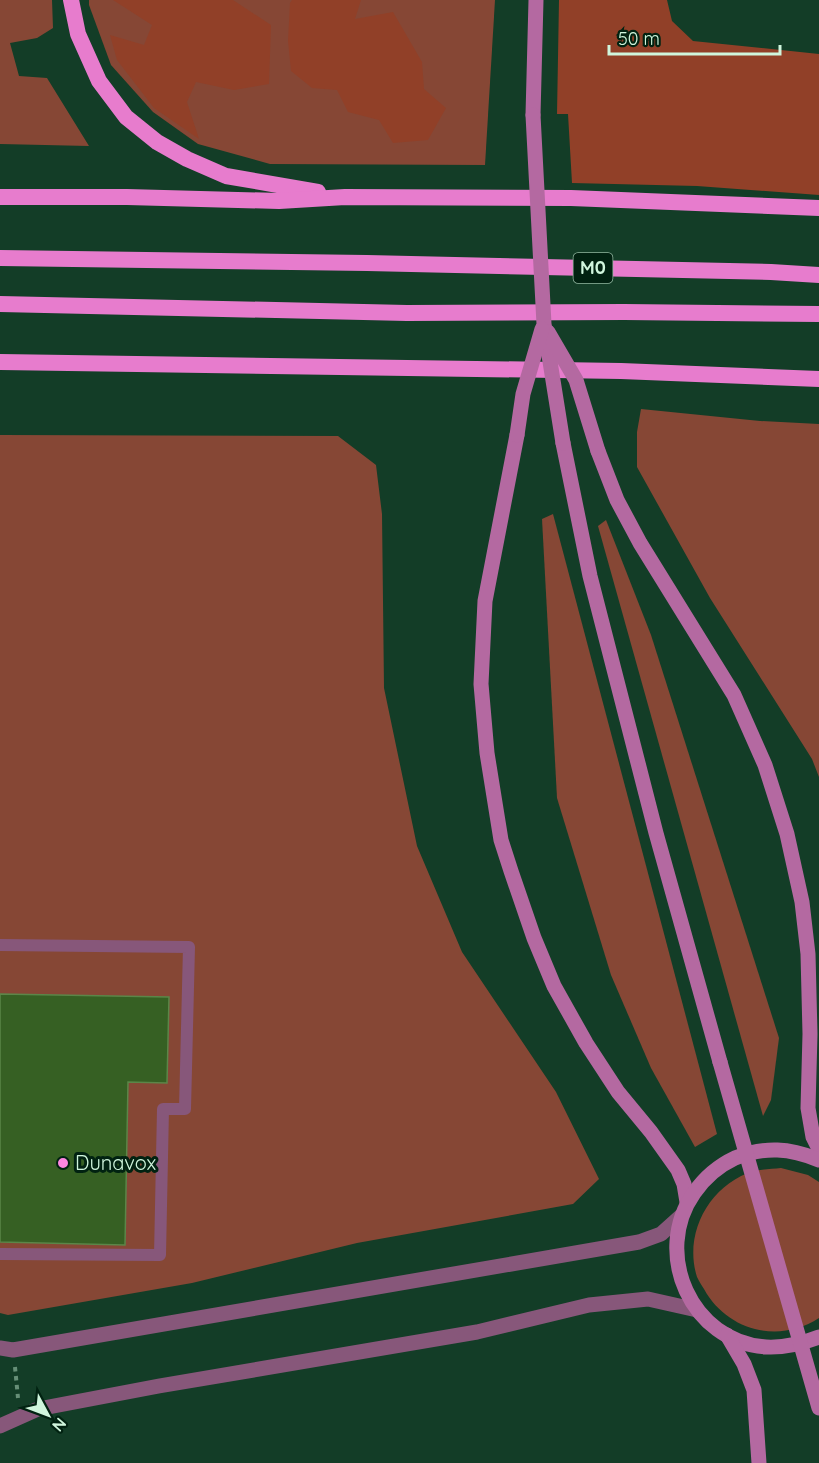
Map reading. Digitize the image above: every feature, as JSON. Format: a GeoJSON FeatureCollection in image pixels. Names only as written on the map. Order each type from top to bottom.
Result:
{"type":"FeatureCollection","features":[{"type":"Feature","properties":{"kind":"highway"},"geometry":{"type":"LineString","coordinates":[[71,0],[78,34],[99,81],[126,117],[157,142],[187,159],[226,176],[345,197]]}},
{"type":"Feature","properties":{"kind":"highway"},"geometry":{"type":"LineString","coordinates":[[0,198],[127,197],[279,201],[345,197],[571,198],[819,208]]}},
{"type":"Feature","properties":{"kind":"highway","name":"M0"},"geometry":{"type":"LineString","coordinates":[[0,258],[379,263],[819,275]]}},
{"type":"Feature","properties":{"kind":"highway","name":"M0"},"geometry":{"type":"LineString","coordinates":[[0,304],[407,313],[819,314]]}},
{"type":"Feature","properties":{"kind":"highway"},"geometry":{"type":"LineString","coordinates":[[0,362],[621,371],[819,379]]}},
{"type":"Feature","properties":{"kind":"main road"},"geometry":{"type":"LineString","coordinates":[[536,0],[533,115],[544,324],[563,443],[590,576],[656,833],[819,1408]]}},
{"type":"Feature","properties":{"kind":"main road"},"geometry":{"type":"LineString","coordinates":[[544,324],[524,394],[485,601],[481,684],[487,753],[501,840],[518,894],[554,986],[586,1043],[618,1092],[651,1132],[678,1170],[684,1184],[684,1209],[676,1240],[677,1265],[684,1289],[697,1310],[711,1324],[745,1343],[764,1347],[783,1347],[819,1337]]}},
{"type":"Feature","properties":{"kind":"main road"},"geometry":{"type":"LineString","coordinates":[[544,324],[576,380],[598,452],[617,500],[640,543],[734,695],[765,765],[787,834],[802,902],[808,954],[810,1034],[808,1108],[813,1137],[819,1149]]}},
{"type":"Feature","properties":{"kind":"main road"},"geometry":{"type":"LineString","coordinates":[[684,1209],[703,1180],[723,1164],[748,1153],[775,1149],[801,1153],[819,1160]]}},
{"type":"Feature","properties":{"kind":"main road"},"geometry":{"type":"LineString","coordinates":[[727,1335],[744,1364],[754,1390],[759,1463]]}},
{"type":"Feature","properties":{"kind":"street"},"geometry":{"type":"LineString","coordinates":[[7,1349],[639,1242],[661,1234],[684,1209]]}},
{"type":"Feature","properties":{"kind":"street"},"geometry":{"type":"LineString","coordinates":[[0,1426],[38,1409],[477,1332],[589,1305],[648,1299],[697,1310]]}},
{"type":"Feature","properties":{"kind":"lane"},"geometry":{"type":"LineString","coordinates":[[0,945],[189,947],[185,1109],[163,1109],[160,1255],[0,1254]]}},
{"type":"Feature","properties":{"kind":"path"},"geometry":{"type":"LineString","coordinates":[[7,1349],[20,1418]]}},
{"type":"Feature","properties":{"kind":"shaded area"},"geometry":{"type":"Polygon","coordinates":[[[0,0],[52,0],[53,28],[37,38],[10,43],[19,76],[47,78],[89,146],[0,144],[0,0]]]}},
{"type":"Feature","properties":{"kind":"shaded area"},"geometry":{"type":"Polygon","coordinates":[[[89,0],[495,0],[485,165],[270,164],[198,144],[153,112],[111,65],[89,0]]]}},
{"type":"Feature","properties":{"kind":"shaded area"},"geometry":{"type":"Polygon","coordinates":[[[113,0],[233,0],[271,25],[269,84],[234,90],[196,82],[187,102],[199,139],[154,108],[117,60],[110,35],[144,45],[152,25],[113,0]]]}},
{"type":"Feature","properties":{"kind":"shaded area"},"geometry":{"type":"Polygon","coordinates":[[[292,0],[361,0],[355,19],[393,12],[422,62],[424,89],[446,108],[428,140],[393,143],[379,120],[348,112],[337,90],[312,88],[291,71],[288,41],[292,0]]]}},
{"type":"Feature","properties":{"kind":"shaded area"},"geometry":{"type":"Polygon","coordinates":[[[559,0],[667,0],[672,21],[693,41],[819,54],[819,195],[697,186],[572,183],[568,114],[557,114],[559,0]]]}},
{"type":"Feature","properties":{"kind":"shaded area"},"geometry":{"type":"Polygon","coordinates":[[[641,409],[760,421],[819,424],[819,777],[812,759],[710,598],[637,467],[637,432],[641,409]]]}},
{"type":"Feature","properties":{"kind":"shaded area"},"geometry":{"type":"Polygon","coordinates":[[[0,435],[338,436],[376,465],[382,514],[384,688],[417,846],[462,952],[556,1092],[599,1179],[573,1204],[357,1243],[192,1283],[8,1315],[0,1313],[0,435]]]}},
{"type":"Feature","properties":{"kind":"shaded area"},"geometry":{"type":"Polygon","coordinates":[[[553,514],[717,1134],[695,1147],[651,1068],[611,975],[557,798],[542,519],[553,514]]]}},
{"type":"Feature","properties":{"kind":"shaded area"},"geometry":{"type":"Polygon","coordinates":[[[606,520],[651,635],[779,1038],[771,1100],[763,1116],[598,526],[606,520]]]}},
{"type":"Feature","properties":{"kind":"shaded area"},"geometry":{"type":"Polygon","coordinates":[[[781,1168],[808,1175],[819,1182],[819,1318],[804,1326],[771,1331],[755,1329],[740,1323],[726,1315],[714,1303],[697,1277],[694,1244],[697,1228],[704,1212],[725,1187],[738,1177],[754,1171],[781,1168]]]}},
{"type":"Feature","properties":{"kind":"building","name":"Dunavox"},"geometry":{"type":"Polygon","coordinates":[[[0,994],[169,997],[167,1083],[128,1082],[125,1245],[0,1242],[0,994]]]}},
{"type":"Feature","properties":{"kind":"place","name":"Dunavox"},"geometry":{"type":"Point","coordinates":[63,1163]}}]}
